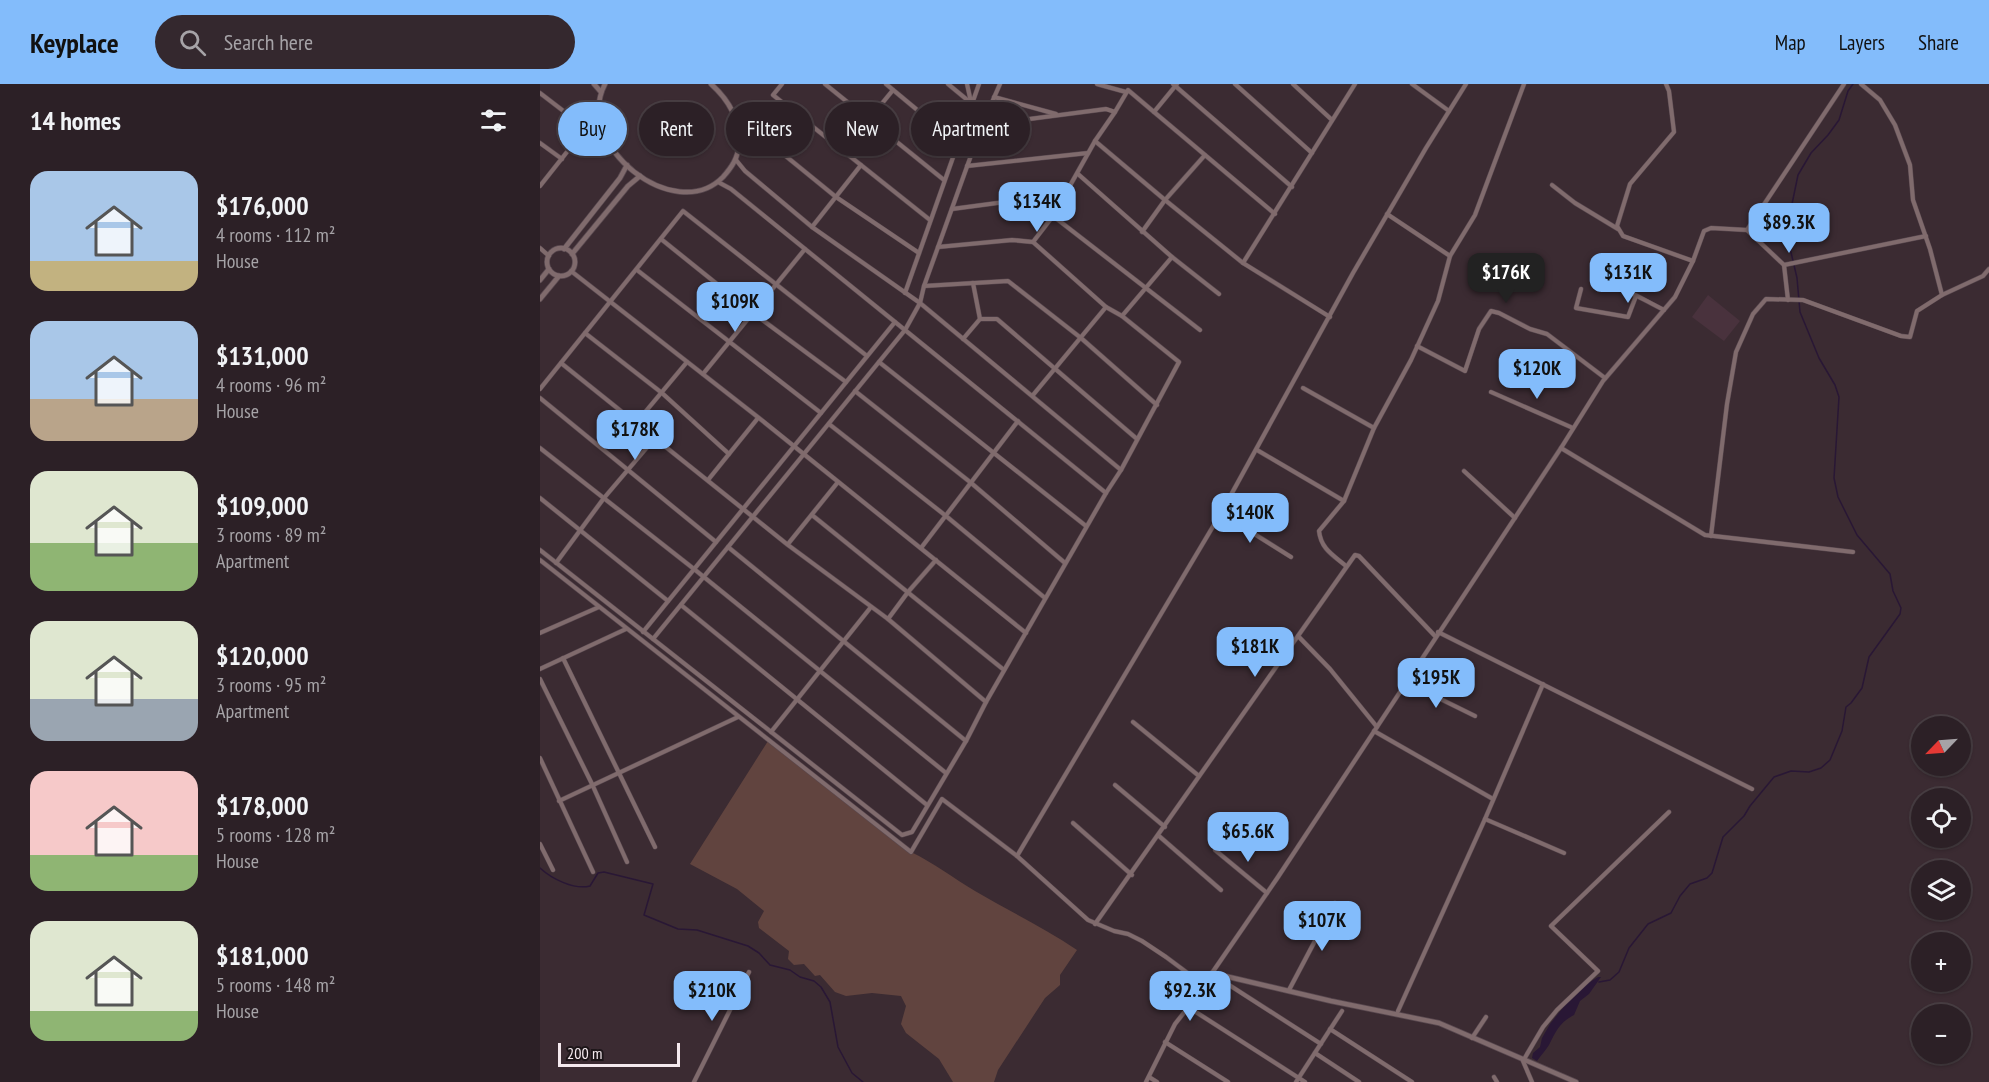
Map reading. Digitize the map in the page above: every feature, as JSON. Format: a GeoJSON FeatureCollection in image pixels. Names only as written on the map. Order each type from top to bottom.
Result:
{"type":"FeatureCollection","features":[{"type":"Feature","properties":{"kind":"street"},"geometry":{"type":"LineString","coordinates":[[594,84],[601,92]]}},
{"type":"Feature","properties":{"kind":"street"},"geometry":{"type":"LineString","coordinates":[[605,84],[601,92],[599,110],[600,126],[605,141],[640,176],[657,186],[688,192],[718,182],[736,160],[739,135],[736,117],[712,84]]}},
{"type":"Feature","properties":{"kind":"street"},"geometry":{"type":"LineString","coordinates":[[782,84],[773,95],[825,137]]}},
{"type":"Feature","properties":{"kind":"street"},"geometry":{"type":"LineString","coordinates":[[825,84],[847,102]]}},
{"type":"Feature","properties":{"kind":"street"},"geometry":{"type":"LineString","coordinates":[[886,84],[911,105]]}},
{"type":"Feature","properties":{"kind":"street"},"geometry":{"type":"LineString","coordinates":[[948,84],[971,102]]}},
{"type":"Feature","properties":{"kind":"street"},"geometry":{"type":"LineString","coordinates":[[967,84],[972,102]]}},
{"type":"Feature","properties":{"kind":"street"},"geometry":{"type":"LineString","coordinates":[[972,102],[979,84]]}},
{"type":"Feature","properties":{"kind":"street"},"geometry":{"type":"LineString","coordinates":[[992,102],[1000,84]]}},
{"type":"Feature","properties":{"kind":"street"},"geometry":{"type":"LineString","coordinates":[[1097,84],[1126,92],[1128,90],[1275,214]]}},
{"type":"Feature","properties":{"kind":"street"},"geometry":{"type":"LineString","coordinates":[[1235,84],[1312,153]]}},
{"type":"Feature","properties":{"kind":"street"},"geometry":{"type":"LineString","coordinates":[[1293,84],[1332,120]]}},
{"type":"Feature","properties":{"kind":"street"},"geometry":{"type":"LineString","coordinates":[[1243,263],[1354,84]]}},
{"type":"Feature","properties":{"kind":"street"},"geometry":{"type":"LineString","coordinates":[[1412,84],[1449,111]]}},
{"type":"Feature","properties":{"kind":"street"},"geometry":{"type":"LineString","coordinates":[[1017,856],[1221,513],[1387,214],[1466,84]]}},
{"type":"Feature","properties":{"kind":"street"},"geometry":{"type":"LineString","coordinates":[[1346,566],[1324,548],[1320,542],[1319,531],[1344,501],[1374,428],[1438,301],[1450,256],[1475,215],[1524,84]]}},
{"type":"Feature","properties":{"kind":"street"},"geometry":{"type":"LineString","coordinates":[[1666,84],[1669,91],[1674,132],[1630,184],[1617,226],[1623,236],[1693,261]]}},
{"type":"Feature","properties":{"kind":"street"},"geometry":{"type":"LineString","coordinates":[[1747,230],[1844,84]]}},
{"type":"Feature","properties":{"kind":"street"},"geometry":{"type":"LineString","coordinates":[[1861,84],[1880,100],[1896,125],[1910,165],[1913,200],[1926,236],[1942,295]]}},
{"type":"Feature","properties":{"kind":"street"},"geometry":{"type":"LineString","coordinates":[[1154,112],[1175,85],[1292,187]]}},
{"type":"Feature","properties":{"kind":"street"},"geometry":{"type":"LineString","coordinates":[[883,102],[893,90]]}},
{"type":"Feature","properties":{"kind":"street"},"geometry":{"type":"LineString","coordinates":[[1033,242],[1053,216],[1095,141],[1126,92]]}},
{"type":"Feature","properties":{"kind":"street"},"geometry":{"type":"LineString","coordinates":[[540,93],[584,126],[582,133],[540,186]]}},
{"type":"Feature","properties":{"kind":"street"},"geometry":{"type":"LineString","coordinates":[[994,97],[1060,115]]}},
{"type":"Feature","properties":{"kind":"street"},"geometry":{"type":"LineString","coordinates":[[1030,119],[1106,109],[1115,112]]}},
{"type":"Feature","properties":{"kind":"street"},"geometry":{"type":"LineString","coordinates":[[1095,141],[1243,263],[1330,316]]}},
{"type":"Feature","properties":{"kind":"street"},"geometry":{"type":"LineString","coordinates":[[540,142],[562,159]]}},
{"type":"Feature","properties":{"kind":"street"},"geometry":{"type":"LineString","coordinates":[[899,144],[944,180]]}},
{"type":"Feature","properties":{"kind":"street"},"geometry":{"type":"LineString","coordinates":[[967,166],[1088,153]]}},
{"type":"Feature","properties":{"kind":"street"},"geometry":{"type":"LineString","coordinates":[[1143,232],[1165,201],[1205,154]]}},
{"type":"Feature","properties":{"kind":"street"},"geometry":{"type":"LineString","coordinates":[[786,156],[836,197],[919,254]]}},
{"type":"Feature","properties":{"kind":"street"},"geometry":{"type":"LineString","coordinates":[[849,156],[930,220]]}},
{"type":"Feature","properties":{"kind":"street"},"geometry":{"type":"LineString","coordinates":[[905,293],[952,156]]}},
{"type":"Feature","properties":{"kind":"street"},"geometry":{"type":"LineString","coordinates":[[653,639],[905,330],[920,303],[971,156]]}},
{"type":"Feature","properties":{"kind":"street"},"geometry":{"type":"LineString","coordinates":[[736,160],[812,227],[920,303],[1121,470]]}},
{"type":"Feature","properties":{"kind":"street"},"geometry":{"type":"LineString","coordinates":[[564,249],[620,178],[627,165]]}},
{"type":"Feature","properties":{"kind":"street"},"geometry":{"type":"LineString","coordinates":[[812,227],[861,165]]}},
{"type":"Feature","properties":{"kind":"street"},"geometry":{"type":"LineString","coordinates":[[1078,174],[1172,257],[1219,294]]}},
{"type":"Feature","properties":{"kind":"street"},"geometry":{"type":"LineString","coordinates":[[572,254],[628,186],[640,176]]}},
{"type":"Feature","properties":{"kind":"street"},"geometry":{"type":"LineString","coordinates":[[718,182],[805,249],[1106,493]]}},
{"type":"Feature","properties":{"kind":"street"},"geometry":{"type":"LineString","coordinates":[[1552,185],[1575,203],[1621,231]]}},
{"type":"Feature","properties":{"kind":"street"},"geometry":{"type":"LineString","coordinates":[[952,209],[1066,194]]}},
{"type":"Feature","properties":{"kind":"street"},"geometry":{"type":"LineString","coordinates":[[540,389],[683,211],[867,356]]}},
{"type":"Feature","properties":{"kind":"street"},"geometry":{"type":"LineString","coordinates":[[1387,214],[1450,256]]}},
{"type":"Feature","properties":{"kind":"street"},"geometry":{"type":"LineString","coordinates":[[1053,216],[1200,330]]}},
{"type":"Feature","properties":{"kind":"street"},"geometry":{"type":"LineString","coordinates":[[1146,1082],[1175,1024],[1205,986],[1267,893],[1605,378],[1675,297],[1693,261],[1704,231],[1711,228],[1747,230],[1784,265],[1788,300]]}},
{"type":"Feature","properties":{"kind":"street"},"geometry":{"type":"LineString","coordinates":[[1784,265],[1926,236]]}},
{"type":"Feature","properties":{"kind":"street"},"geometry":{"type":"LineString","coordinates":[[661,239],[753,313],[846,382]]}},
{"type":"Feature","properties":{"kind":"street"},"geometry":{"type":"LineString","coordinates":[[540,550],[902,835],[912,832],[966,741],[1086,526],[1121,470],[1179,363],[1122,316],[1106,308],[1033,242],[1012,240],[938,247]]}},
{"type":"Feature","properties":{"kind":"street"},"geometry":{"type":"LineString","coordinates":[[540,248],[549,256]]}},
{"type":"Feature","properties":{"kind":"street"},"geometry":{"type":"LineString","coordinates":[[540,299],[559,276],[571,271],[574,263],[572,254],[564,249],[555,250],[549,256],[547,264],[549,269],[559,276]]}},
{"type":"Feature","properties":{"kind":"street"},"geometry":{"type":"LineString","coordinates":[[703,374],[805,249]]}},
{"type":"Feature","properties":{"kind":"street"},"geometry":{"type":"LineString","coordinates":[[1122,316],[1145,286],[1172,257]]}},
{"type":"Feature","properties":{"kind":"street"},"geometry":{"type":"LineString","coordinates":[[540,280],[549,269]]}},
{"type":"Feature","properties":{"kind":"street"},"geometry":{"type":"LineString","coordinates":[[1711,536],[1727,404],[1736,352],[1753,314],[1766,299],[1803,300],[1900,336],[1910,337],[1917,311],[1942,295],[1983,276],[1989,269]]}},
{"type":"Feature","properties":{"kind":"street"},"geometry":{"type":"LineString","coordinates":[[636,270],[820,413]]}},
{"type":"Feature","properties":{"kind":"street"},"geometry":{"type":"LineString","coordinates":[[571,271],[759,418],[1026,633]]}},
{"type":"Feature","properties":{"kind":"street"},"geometry":{"type":"LineString","coordinates":[[1600,279],[1624,288],[1664,310]]}},
{"type":"Feature","properties":{"kind":"street"},"geometry":{"type":"LineString","coordinates":[[924,286],[1008,281],[1081,338],[1157,405]]}},
{"type":"Feature","properties":{"kind":"street"},"geometry":{"type":"LineString","coordinates":[[973,283],[980,319]]}},
{"type":"Feature","properties":{"kind":"street"},"geometry":{"type":"LineString","coordinates":[[1581,290],[1576,308],[1628,317],[1636,296]]}},
{"type":"Feature","properties":{"kind":"street"},"geometry":{"type":"LineString","coordinates":[[1033,396],[1106,308]]}},
{"type":"Feature","properties":{"kind":"street"},"geometry":{"type":"LineString","coordinates":[[1417,346],[1465,370],[1479,329],[1491,310],[1530,329],[1547,334],[1605,378]]}},
{"type":"Feature","properties":{"kind":"street"},"geometry":{"type":"LineString","coordinates":[[963,339],[980,319],[997,319],[1056,367],[1137,439]]}},
{"type":"Feature","properties":{"kind":"street"},"geometry":{"type":"LineString","coordinates":[[644,632],[895,322]]}},
{"type":"Feature","properties":{"kind":"street"},"geometry":{"type":"LineString","coordinates":[[585,333],[662,393],[729,454]]}},
{"type":"Feature","properties":{"kind":"street"},"geometry":{"type":"LineString","coordinates":[[636,423],[687,362]]}},
{"type":"Feature","properties":{"kind":"street"},"geometry":{"type":"LineString","coordinates":[[879,362],[1086,526]]}},
{"type":"Feature","properties":{"kind":"street"},"geometry":{"type":"LineString","coordinates":[[561,363],[788,544],[888,619],[986,702]]}},
{"type":"Feature","properties":{"kind":"street"},"geometry":{"type":"LineString","coordinates":[[1303,388],[1374,428]]}},
{"type":"Feature","properties":{"kind":"street"},"geometry":{"type":"LineString","coordinates":[[855,392],[970,482],[1065,563]]}},
{"type":"Feature","properties":{"kind":"street"},"geometry":{"type":"LineString","coordinates":[[1491,392],[1573,428]]}},
{"type":"Feature","properties":{"kind":"street"},"geometry":{"type":"LineString","coordinates":[[540,398],[717,542]]}},
{"type":"Feature","properties":{"kind":"street"},"geometry":{"type":"LineString","coordinates":[[708,480],[759,418]]}},
{"type":"Feature","properties":{"kind":"street"},"geometry":{"type":"LineString","coordinates":[[921,548],[1017,421]]}},
{"type":"Feature","properties":{"kind":"street"},"geometry":{"type":"LineString","coordinates":[[829,423],[1045,598]]}},
{"type":"Feature","properties":{"kind":"street"},"geometry":{"type":"LineString","coordinates":[[556,563],[604,498],[655,438]]}},
{"type":"Feature","properties":{"kind":"street"},"geometry":{"type":"LineString","coordinates":[[540,448],[946,772]]}},
{"type":"Feature","properties":{"kind":"street"},"geometry":{"type":"LineString","coordinates":[[1561,448],[1705,535],[1853,552]]}},
{"type":"Feature","properties":{"kind":"street"},"geometry":{"type":"LineString","coordinates":[[1257,450],[1344,501]]}},
{"type":"Feature","properties":{"kind":"street"},"geometry":{"type":"LineString","coordinates":[[1464,471],[1515,518]]}},
{"type":"Feature","properties":{"kind":"street"},"geometry":{"type":"LineString","coordinates":[[788,544],[838,482]]}},
{"type":"Feature","properties":{"kind":"street"},"geometry":{"type":"LineString","coordinates":[[540,498],[668,601]]}},
{"type":"Feature","properties":{"kind":"street"},"geometry":{"type":"LineString","coordinates":[[1221,513],[1291,557]]}},
{"type":"Feature","properties":{"kind":"street"},"geometry":{"type":"LineString","coordinates":[[812,515],[1004,670]]}},
{"type":"Feature","properties":{"kind":"street"},"geometry":{"type":"LineString","coordinates":[[728,547],[966,741]]}},
{"type":"Feature","properties":{"kind":"street"},"geometry":{"type":"LineString","coordinates":[[1095,924],[1132,875],[1355,555],[1359,556],[1437,634],[1543,684],[1752,789]]}},
{"type":"Feature","properties":{"kind":"street"},"geometry":{"type":"LineString","coordinates":[[540,560],[911,852],[942,799],[1017,856],[1095,924],[1135,938],[1166,957],[1205,986]]}},
{"type":"Feature","properties":{"kind":"street"},"geometry":{"type":"LineString","coordinates":[[888,619],[936,560]]}},
{"type":"Feature","properties":{"kind":"street"},"geometry":{"type":"LineString","coordinates":[[681,605],[927,805]]}},
{"type":"Feature","properties":{"kind":"street"},"geometry":{"type":"LineString","coordinates":[[540,633],[599,607]]}},
{"type":"Feature","properties":{"kind":"street"},"geometry":{"type":"LineString","coordinates":[[771,732],[818,670],[845,641],[871,607]]}},
{"type":"Feature","properties":{"kind":"street"},"geometry":{"type":"LineString","coordinates":[[540,669],[626,628]]}},
{"type":"Feature","properties":{"kind":"street"},"geometry":{"type":"LineString","coordinates":[[1298,636],[1330,669],[1376,729],[1493,799]]}},
{"type":"Feature","properties":{"kind":"street"},"geometry":{"type":"LineString","coordinates":[[563,658],[654,847]]}},
{"type":"Feature","properties":{"kind":"street"},"geometry":{"type":"LineString","coordinates":[[540,679],[592,784],[627,862]]}},
{"type":"Feature","properties":{"kind":"street"},"geometry":{"type":"LineString","coordinates":[[1406,682],[1475,716]]}},
{"type":"Feature","properties":{"kind":"street"},"geometry":{"type":"LineString","coordinates":[[1398,1011],[1543,684]]}},
{"type":"Feature","properties":{"kind":"street"},"geometry":{"type":"LineString","coordinates":[[560,801],[738,717]]}},
{"type":"Feature","properties":{"kind":"street"},"geometry":{"type":"LineString","coordinates":[[1132,722],[1200,776]]}},
{"type":"Feature","properties":{"kind":"street"},"geometry":{"type":"LineString","coordinates":[[540,758],[593,872]]}},
{"type":"Feature","properties":{"kind":"street"},"geometry":{"type":"LineString","coordinates":[[1116,785],[1165,826]]}},
{"type":"Feature","properties":{"kind":"street"},"geometry":{"type":"LineString","coordinates":[[1523,1060],[1543,1027],[1557,1010],[1598,971],[1551,926],[1669,812]]}},
{"type":"Feature","properties":{"kind":"street"},"geometry":{"type":"LineString","coordinates":[[1485,819],[1564,853]]}},
{"type":"Feature","properties":{"kind":"street"},"geometry":{"type":"LineString","coordinates":[[1073,823],[1132,875]]}},
{"type":"Feature","properties":{"kind":"street"},"geometry":{"type":"LineString","coordinates":[[1159,836],[1221,890]]}},
{"type":"Feature","properties":{"kind":"street"},"geometry":{"type":"LineString","coordinates":[[540,844],[552,870]]}},
{"type":"Feature","properties":{"kind":"street"},"geometry":{"type":"LineString","coordinates":[[1215,850],[1267,893]]}},
{"type":"Feature","properties":{"kind":"street"},"geometry":{"type":"LineString","coordinates":[[1288,990],[1335,903]]}},
{"type":"Feature","properties":{"kind":"street"},"geometry":{"type":"LineString","coordinates":[[694,1082],[749,972]]}},
{"type":"Feature","properties":{"kind":"street"},"geometry":{"type":"LineString","coordinates":[[1212,973],[1439,1023],[1576,1082]]}},
{"type":"Feature","properties":{"kind":"street"},"geometry":{"type":"LineString","coordinates":[[1212,973],[1321,1044]]}},
{"type":"Feature","properties":{"kind":"street"},"geometry":{"type":"LineString","coordinates":[[1188,1007],[1298,1080],[1305,1082]]}},
{"type":"Feature","properties":{"kind":"street"},"geometry":{"type":"LineString","coordinates":[[1298,1080],[1342,1011]]}},
{"type":"Feature","properties":{"kind":"street"},"geometry":{"type":"LineString","coordinates":[[1472,1039],[1486,1017]]}},
{"type":"Feature","properties":{"kind":"street"},"geometry":{"type":"LineString","coordinates":[[1330,1029],[1412,1082]]}},
{"type":"Feature","properties":{"kind":"street"},"geometry":{"type":"LineString","coordinates":[[1165,1042],[1228,1082]]}},
{"type":"Feature","properties":{"kind":"street"},"geometry":{"type":"LineString","coordinates":[[1315,1053],[1359,1082]]}},
{"type":"Feature","properties":{"kind":"street"},"geometry":{"type":"LineString","coordinates":[[1523,1060],[1532,1082]]}},
{"type":"Feature","properties":{"kind":"street"},"geometry":{"type":"LineString","coordinates":[[1149,1077],[1156,1082]]}},
{"type":"Feature","properties":{"kind":"street"},"geometry":{"type":"LineString","coordinates":[[1494,1077],[1497,1082]]}},
{"type":"Feature","properties":{"kind":"shaded area"},"geometry":{"type":"Polygon","coordinates":[[[1708,295],[1740,321],[1724,341],[1692,317],[1708,295]]]}},
{"type":"Feature","properties":{"kind":"shaded area"},"geometry":{"type":"Polygon","coordinates":[[[768,741],[911,852],[1077,950],[1060,975],[1060,985],[1045,998],[998,1070],[994,1082],[953,1082],[939,1059],[906,1033],[901,1024],[906,1006],[901,996],[872,993],[846,996],[835,992],[820,975],[815,976],[804,964],[794,965],[788,959],[789,951],[759,928],[758,922],[764,911],[737,889],[690,864],[768,741]]]}},
{"type":"Feature","properties":{"kind":"shaded area"},"geometry":{"type":"Polygon","coordinates":[[[1601,977],[1589,994],[1580,1001],[1574,1015],[1559,1027],[1537,1061],[1532,1058],[1533,1053],[1540,1047],[1550,1024],[1561,1010],[1582,987],[1601,977]]]}},
{"type":"Feature","properties":{"kind":"waterway"},"geometry":{"type":"LineString","coordinates":[[1599,982],[1610,980],[1619,972],[1629,948],[1648,924],[1671,913],[1690,884],[1707,878],[1712,873],[1723,837],[1744,816],[1774,777],[1791,771],[1809,772],[1821,768],[1830,760],[1842,731],[1846,707],[1862,688],[1869,657],[1900,614],[1901,608],[1893,591],[1890,574],[1857,535],[1838,497],[1834,478],[1839,397],[1835,385],[1819,358],[1800,312],[1797,278],[1790,248],[1793,229],[1792,204],[1798,175],[1811,153],[1839,120],[1848,91],[1853,84]]}},
{"type":"Feature","properties":{"kind":"waterway"},"geometry":{"type":"LineString","coordinates":[[540,868],[557,880],[584,887],[590,886],[598,873],[604,872],[653,884],[644,915],[678,929],[697,930],[748,946],[759,953],[770,965],[790,970],[800,977],[814,981],[821,987],[830,1002],[838,1047],[852,1073],[863,1082]]}}]}
